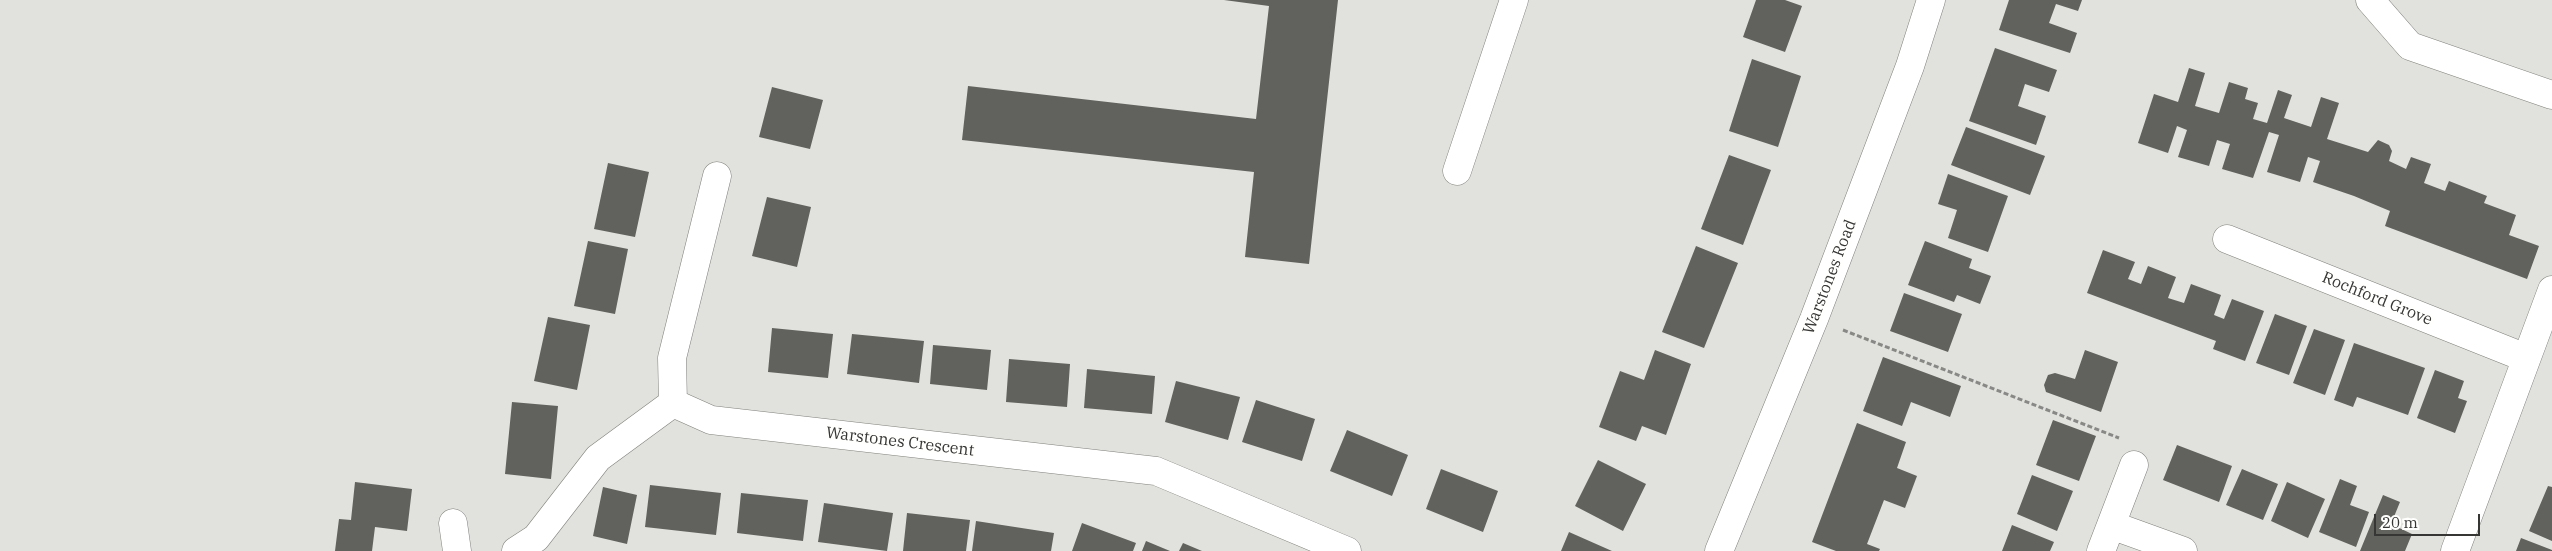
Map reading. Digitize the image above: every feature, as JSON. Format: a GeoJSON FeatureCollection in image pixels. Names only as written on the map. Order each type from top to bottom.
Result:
{"type":"FeatureCollection","features":[{"type":"Feature","properties":{"kind":"street"},"geometry":{"type":"LineString","coordinates":[[1457,171],[1514,0]]}},
{"type":"Feature","properties":{"kind":"street","name":"Warstones Road"},"geometry":{"type":"LineString","coordinates":[[1720,551],[1814,319],[1910,66],[1931,0]]}},
{"type":"Feature","properties":{"kind":"street"},"geometry":{"type":"LineString","coordinates":[[2370,0],[2410,46],[2552,95]]}},
{"type":"Feature","properties":{"kind":"street"},"geometry":{"type":"LineString","coordinates":[[516,551],[536,538],[598,458],[673,403],[672,358],[717,176]]}},
{"type":"Feature","properties":{"kind":"street","name":"Rochford Grove"},"geometry":{"type":"LineString","coordinates":[[2227,239],[2526,358]]}},
{"type":"Feature","properties":{"kind":"street"},"geometry":{"type":"LineString","coordinates":[[2455,551],[2552,290]]}},
{"type":"Feature","properties":{"kind":"street","name":"Warstones Crescent"},"geometry":{"type":"LineString","coordinates":[[673,403],[712,420],[1156,471],[1347,551]]}},
{"type":"Feature","properties":{"kind":"street"},"geometry":{"type":"LineString","coordinates":[[2101,551],[2134,465]]}},
{"type":"Feature","properties":{"kind":"street"},"geometry":{"type":"LineString","coordinates":[[454,522],[457,551]]}},
{"type":"Feature","properties":{"kind":"street"},"geometry":{"type":"LineString","coordinates":[[2111,525],[2184,551]]}},
{"type":"Feature","properties":{"kind":"path"},"geometry":{"type":"LineString","coordinates":[[1814,319],[2140,446],[2134,465]]}},
{"type":"Feature","properties":{"kind":"building"},"geometry":{"type":"Polygon","coordinates":[[[1224,0],[1338,0],[1309,264],[1245,257],[1254,172],[962,140],[968,86],[1256,119],[1269,6],[1224,0]]]}},
{"type":"Feature","properties":{"kind":"building"},"geometry":{"type":"Polygon","coordinates":[[[1756,0],[1785,0],[1802,6],[1785,52],[1743,37],[1756,0]]]}},
{"type":"Feature","properties":{"kind":"building"},"geometry":{"type":"Polygon","coordinates":[[[2009,0],[2082,0],[2078,11],[2056,4],[2049,23],[2077,33],[2070,53],[1999,30],[2009,0]]]}},
{"type":"Feature","properties":{"kind":"building"},"geometry":{"type":"Polygon","coordinates":[[[1995,48],[2057,70],[2049,92],[2025,84],[2018,106],[2046,116],[2036,145],[1969,121],[1995,48]]]}},
{"type":"Feature","properties":{"kind":"building"},"geometry":{"type":"Polygon","coordinates":[[[1752,59],[1801,76],[1778,147],[1729,131],[1752,59]]]}},
{"type":"Feature","properties":{"kind":"building"},"geometry":{"type":"Polygon","coordinates":[[[2189,68],[2205,73],[2195,106],[2219,113],[2229,82],[2248,88],[2245,99],[2258,103],[2253,119],[2267,123],[2278,90],[2292,95],[2284,118],[2311,127],[2321,97],[2339,103],[2327,139],[2368,152],[2378,140],[2389,145],[2392,151],[2389,161],[2406,169],[2411,157],[2431,164],[2424,183],[2445,191],[2449,181],[2487,196],[2484,203],[2516,215],[2509,235],[2539,246],[2527,279],[2385,226],[2390,211],[2313,182],[2320,161],[2308,157],[2300,182],[2267,172],[2279,135],[2269,132],[2253,178],[2222,169],[2230,144],[2217,140],[2209,166],[2178,157],[2187,130],[2177,126],[2168,153],[2138,143],[2154,94],[2178,102],[2189,68]]]}},
{"type":"Feature","properties":{"kind":"building"},"geometry":{"type":"Polygon","coordinates":[[[772,87],[823,100],[810,149],[759,137],[772,87]]]}},
{"type":"Feature","properties":{"kind":"building"},"geometry":{"type":"Polygon","coordinates":[[[1966,127],[2045,156],[2030,195],[1951,165],[1966,127]]]}},
{"type":"Feature","properties":{"kind":"building"},"geometry":{"type":"Polygon","coordinates":[[[1729,155],[1771,170],[1743,245],[1701,229],[1729,155]]]}},
{"type":"Feature","properties":{"kind":"building"},"geometry":{"type":"Polygon","coordinates":[[[608,163],[649,172],[635,237],[594,229],[608,163]]]}},
{"type":"Feature","properties":{"kind":"building"},"geometry":{"type":"Polygon","coordinates":[[[1948,174],[2008,196],[1988,252],[1948,238],[1957,210],[1938,204],[1948,174]]]}},
{"type":"Feature","properties":{"kind":"building"},"geometry":{"type":"Polygon","coordinates":[[[767,197],[811,207],[797,267],[752,256],[767,197]]]}},
{"type":"Feature","properties":{"kind":"building"},"geometry":{"type":"Polygon","coordinates":[[[588,241],[628,249],[615,314],[574,306],[588,241]]]}},
{"type":"Feature","properties":{"kind":"building"},"geometry":{"type":"Polygon","coordinates":[[[1925,241],[1972,259],[1969,268],[1991,276],[1980,304],[1957,295],[1954,302],[1908,285],[1925,241]]]}},
{"type":"Feature","properties":{"kind":"building"},"geometry":{"type":"Polygon","coordinates":[[[1696,246],[1738,263],[1704,348],[1662,332],[1696,246]]]}},
{"type":"Feature","properties":{"kind":"building"},"geometry":{"type":"Polygon","coordinates":[[[2103,250],[2135,262],[2128,279],[2141,284],[2148,266],[2176,277],[2168,298],[2184,303],[2191,284],[2221,295],[2214,315],[2224,319],[2232,299],[2264,311],[2245,361],[2213,349],[2216,341],[2087,293],[2103,250]]]}},
{"type":"Feature","properties":{"kind":"building"},"geometry":{"type":"Polygon","coordinates":[[[1904,293],[1962,314],[1948,352],[1890,331],[1904,293]]]}},
{"type":"Feature","properties":{"kind":"building"},"geometry":{"type":"Polygon","coordinates":[[[2275,314],[2307,326],[2289,375],[2256,363],[2275,314]]]}},
{"type":"Feature","properties":{"kind":"building"},"geometry":{"type":"Polygon","coordinates":[[[548,317],[590,325],[577,390],[534,381],[548,317]]]}},
{"type":"Feature","properties":{"kind":"building"},"geometry":{"type":"Polygon","coordinates":[[[772,328],[833,334],[828,378],[768,372],[772,328]]]}},
{"type":"Feature","properties":{"kind":"building"},"geometry":{"type":"Polygon","coordinates":[[[2314,329],[2345,340],[2325,395],[2293,383],[2314,329]]]}},
{"type":"Feature","properties":{"kind":"building"},"geometry":{"type":"Polygon","coordinates":[[[852,334],[924,341],[919,383],[847,374],[852,334]]]}},
{"type":"Feature","properties":{"kind":"building"},"geometry":{"type":"Polygon","coordinates":[[[2354,343],[2425,368],[2408,415],[2357,397],[2353,407],[2334,400],[2354,343]]]}},
{"type":"Feature","properties":{"kind":"building"},"geometry":{"type":"Polygon","coordinates":[[[933,345],[991,350],[987,390],[930,384],[933,345]]]}},
{"type":"Feature","properties":{"kind":"building"},"geometry":{"type":"Polygon","coordinates":[[[1655,350],[1691,364],[1666,435],[1642,426],[1636,441],[1599,427],[1620,371],[1644,380],[1655,350]]]}},
{"type":"Feature","properties":{"kind":"building"},"geometry":{"type":"Polygon","coordinates":[[[2085,350],[2118,362],[2101,412],[2046,392],[2044,385],[2048,375],[2055,373],[2075,379],[2085,350]]]}},
{"type":"Feature","properties":{"kind":"building"},"geometry":{"type":"Polygon","coordinates":[[[1883,357],[1961,386],[1950,417],[1911,402],[1902,426],[1863,411],[1883,357]]]}},
{"type":"Feature","properties":{"kind":"building"},"geometry":{"type":"Polygon","coordinates":[[[1009,359],[1070,364],[1067,407],[1006,402],[1009,359]]]}},
{"type":"Feature","properties":{"kind":"building"},"geometry":{"type":"Polygon","coordinates":[[[1087,369],[1155,376],[1152,414],[1084,408],[1087,369]]]}},
{"type":"Feature","properties":{"kind":"building"},"geometry":{"type":"Polygon","coordinates":[[[2435,370],[2464,381],[2458,398],[2467,401],[2455,433],[2417,418],[2435,370]]]}},
{"type":"Feature","properties":{"kind":"building"},"geometry":{"type":"Polygon","coordinates":[[[1176,381],[1240,397],[1228,440],[1165,422],[1176,381]]]}},
{"type":"Feature","properties":{"kind":"building"},"geometry":{"type":"Polygon","coordinates":[[[1256,400],[1315,419],[1302,461],[1242,442],[1256,400]]]}},
{"type":"Feature","properties":{"kind":"building"},"geometry":{"type":"Polygon","coordinates":[[[512,402],[558,406],[551,479],[505,474],[512,402]]]}},
{"type":"Feature","properties":{"kind":"building"},"geometry":{"type":"Polygon","coordinates":[[[2053,420],[2096,436],[2079,481],[2036,465],[2053,420]]]}},
{"type":"Feature","properties":{"kind":"building"},"geometry":{"type":"Polygon","coordinates":[[[1857,423],[1906,442],[1897,468],[1917,476],[1905,508],[1884,500],[1867,544],[1880,549],[1879,551],[1836,551],[1812,542],[1857,423]]]}},
{"type":"Feature","properties":{"kind":"building"},"geometry":{"type":"Polygon","coordinates":[[[1347,430],[1408,455],[1392,496],[1330,471],[1347,430]]]}},
{"type":"Feature","properties":{"kind":"building"},"geometry":{"type":"Polygon","coordinates":[[[2177,445],[2232,466],[2219,502],[2163,480],[2177,445]]]}},
{"type":"Feature","properties":{"kind":"building"},"geometry":{"type":"Polygon","coordinates":[[[1598,460],[1646,484],[1623,531],[1575,506],[1598,460]]]}},
{"type":"Feature","properties":{"kind":"building"},"geometry":{"type":"Polygon","coordinates":[[[1441,469],[1498,491],[1483,532],[1426,509],[1441,469]]]}},
{"type":"Feature","properties":{"kind":"building"},"geometry":{"type":"Polygon","coordinates":[[[2242,469],[2278,484],[2263,520],[2226,505],[2242,469]]]}},
{"type":"Feature","properties":{"kind":"building"},"geometry":{"type":"Polygon","coordinates":[[[2032,475],[2073,491],[2057,531],[2017,514],[2032,475]]]}},
{"type":"Feature","properties":{"kind":"building"},"geometry":{"type":"Polygon","coordinates":[[[2340,479],[2357,486],[2350,505],[2369,512],[2356,547],[2319,532],[2340,479]]]}},
{"type":"Feature","properties":{"kind":"building"},"geometry":{"type":"Polygon","coordinates":[[[355,482],[412,489],[407,531],[375,527],[372,551],[335,551],[339,519],[351,520],[355,482]]]}},
{"type":"Feature","properties":{"kind":"building"},"geometry":{"type":"Polygon","coordinates":[[[2287,482],[2325,499],[2308,538],[2271,521],[2287,482]]]}},
{"type":"Feature","properties":{"kind":"building"},"geometry":{"type":"Polygon","coordinates":[[[650,485],[721,493],[716,535],[645,527],[650,485]]]}},
{"type":"Feature","properties":{"kind":"building"},"geometry":{"type":"Polygon","coordinates":[[[2548,486],[2552,487],[2552,541],[2529,531],[2548,486]]]}},
{"type":"Feature","properties":{"kind":"building"},"geometry":{"type":"Polygon","coordinates":[[[603,487],[637,495],[627,544],[593,536],[603,487]]]}},
{"type":"Feature","properties":{"kind":"building"},"geometry":{"type":"Polygon","coordinates":[[[741,493],[808,500],[803,541],[737,533],[741,493]]]}},
{"type":"Feature","properties":{"kind":"building"},"geometry":{"type":"Polygon","coordinates":[[[2383,495],[2400,502],[2391,524],[2412,534],[2405,551],[2360,551],[2383,495]]]}},
{"type":"Feature","properties":{"kind":"building"},"geometry":{"type":"Polygon","coordinates":[[[824,503],[893,513],[887,551],[818,542],[824,503]]]}},
{"type":"Feature","properties":{"kind":"building"},"geometry":{"type":"Polygon","coordinates":[[[907,513],[970,520],[966,551],[903,551],[907,513]]]}},
{"type":"Feature","properties":{"kind":"building"},"geometry":{"type":"Polygon","coordinates":[[[976,521],[1054,533],[1051,551],[972,551],[976,521]]]}},
{"type":"Feature","properties":{"kind":"building"},"geometry":{"type":"Polygon","coordinates":[[[1082,523],[1136,543],[1133,551],[1072,551],[1082,523]]]}},
{"type":"Feature","properties":{"kind":"building"},"geometry":{"type":"Polygon","coordinates":[[[2012,525],[2054,542],[2050,551],[2002,551],[2012,525]]]}},
{"type":"Feature","properties":{"kind":"building"},"geometry":{"type":"Polygon","coordinates":[[[1569,532],[1612,551],[1561,551],[1569,532]]]}},
{"type":"Feature","properties":{"kind":"building"},"geometry":{"type":"Polygon","coordinates":[[[2521,538],[2552,550],[2552,551],[2516,551],[2521,538]]]}},
{"type":"Feature","properties":{"kind":"building"},"geometry":{"type":"Polygon","coordinates":[[[1146,541],[1170,551],[1142,551],[1146,541]]]}},
{"type":"Feature","properties":{"kind":"building"},"geometry":{"type":"Polygon","coordinates":[[[1183,543],[1202,551],[1179,551],[1183,543]]]}}]}
